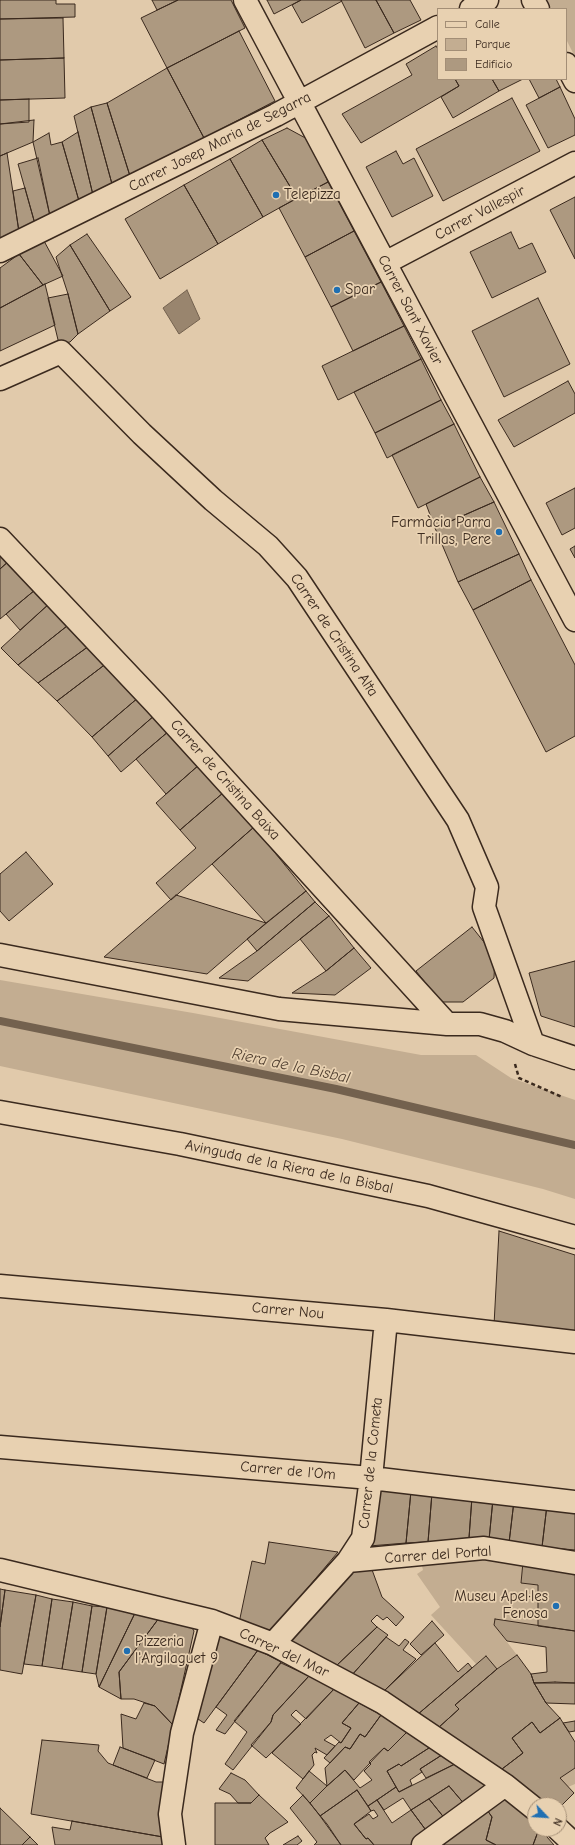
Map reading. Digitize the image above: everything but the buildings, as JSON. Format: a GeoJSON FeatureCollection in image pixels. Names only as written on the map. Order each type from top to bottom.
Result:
{"type":"FeatureCollection","features":[{"type":"Feature","properties":{"kind":"street","name":"Carrer Sant Xavier"},"geometry":{"type":"LineString","coordinates":[[245,0],[575,620]]}},
{"type":"Feature","properties":{"kind":"street"},"geometry":{"type":"LineString","coordinates":[[473,8],[487,0]]}},
{"type":"Feature","properties":{"kind":"street","name":"Carrer Josep Maria de Segarra"},"geometry":{"type":"LineString","coordinates":[[0,252],[300,102],[437,28]]}},
{"type":"Feature","properties":{"kind":"street"},"geometry":{"type":"LineString","coordinates":[[567,66],[575,81]]}},
{"type":"Feature","properties":{"kind":"street","name":"Carrer Vallespir"},"geometry":{"type":"LineString","coordinates":[[385,263],[575,162]]}},
{"type":"Feature","properties":{"kind":"street","name":"Carrer de Cristina Alta"},"geometry":{"type":"LineString","coordinates":[[0,379],[61,352],[142,434],[213,500],[268,546],[297,578],[458,820],[487,887],[484,907],[533,1044]]}},
{"type":"Feature","properties":{"kind":"street","name":"Carrer de Cristina Baixa"},"geometry":{"type":"LineString","coordinates":[[0,539],[155,703],[447,1024]]}},
{"type":"Feature","properties":{"kind":"street"},"geometry":{"type":"LineString","coordinates":[[0,955],[280,1009],[447,1024],[480,1024],[505,1031],[533,1044],[575,1058]]}},
{"type":"Feature","properties":{"kind":"street","name":"Avinguda de la Riera de la Bisbal"},"geometry":{"type":"LineString","coordinates":[[0,1112],[180,1144],[428,1196],[575,1237]]}},
{"type":"Feature","properties":{"kind":"street","name":"Carrer Nou"},"geometry":{"type":"LineString","coordinates":[[0,1286],[386,1320],[575,1342]]}},
{"type":"Feature","properties":{"kind":"street","name":"Carrer de la Cometa"},"geometry":{"type":"LineString","coordinates":[[273,1644],[348,1561],[363,1538],[371,1478],[386,1320]]}},
{"type":"Feature","properties":{"kind":"street","name":"Carrer de l'Om"},"geometry":{"type":"LineString","coordinates":[[0,1447],[371,1478],[575,1502]]}},
{"type":"Feature","properties":{"kind":"street","name":"Carrer del Portal"},"geometry":{"type":"LineString","coordinates":[[348,1561],[484,1548],[575,1563]]}},
{"type":"Feature","properties":{"kind":"street","name":"Carrer del Mar"},"geometry":{"type":"LineString","coordinates":[[0,1570],[212,1620],[273,1644],[382,1702],[505,1785],[527,1803]]}},
{"type":"Feature","properties":{"kind":"street"},"geometry":{"type":"LineString","coordinates":[[174,1845],[170,1814],[182,1733],[212,1620]]}},
{"type":"Feature","properties":{"kind":"street"},"geometry":{"type":"LineString","coordinates":[[423,1845],[505,1785]]}},
{"type":"Feature","properties":{"kind":"path"},"geometry":{"type":"LineString","coordinates":[[505,1031],[519,1078],[562,1097]]}},
{"type":"Feature","properties":{"kind":"green space"},"geometry":{"type":"Polygon","coordinates":[[[547,0],[575,0],[575,57],[567,41],[567,8],[551,8],[547,0]]]}},
{"type":"Feature","properties":{"kind":"green space"},"geometry":{"type":"Polygon","coordinates":[[[0,980],[193,1013],[421,1055],[476,1055],[511,1078],[575,1100],[575,1199],[543,1189],[342,1139],[0,1066],[0,980]]]}},
{"type":"Feature","properties":{"kind":"green space"},"geometry":{"type":"Polygon","coordinates":[[[485,1557],[523,1562],[521,1583],[538,1585],[538,1626],[494,1625],[517,1655],[497,1669],[477,1665],[431,1615],[440,1607],[417,1574],[423,1570],[422,1566],[485,1557]]]}},
{"type":"Feature","properties":{"kind":"green space"},"geometry":{"type":"Polygon","coordinates":[[[575,1768],[575,1784],[568,1787],[560,1778],[575,1768]]]}},
{"type":"Feature","properties":{"kind":"shaded area"},"geometry":{"type":"Polygon","coordinates":[[[187,290],[200,319],[179,334],[163,308],[187,290]]]}},
{"type":"Feature","properties":{"kind":"waterway","name":"Riera de la Bisbal"},"geometry":{"type":"LineString","coordinates":[[0,1021],[336,1089],[575,1145]]}},
{"type":"Feature","properties":{"kind":"place","name":"Telepizza"},"geometry":{"type":"Point","coordinates":[276,195]}},
{"type":"Feature","properties":{"kind":"place","name":"Spar"},"geometry":{"type":"Point","coordinates":[337,290]}},
{"type":"Feature","properties":{"kind":"place","name":"Farmàcia Parra Trillas, Pere"},"geometry":{"type":"Point","coordinates":[499,532]}},
{"type":"Feature","properties":{"kind":"place","name":"Museu Apel·les Fenosa"},"geometry":{"type":"Point","coordinates":[556,1606]}},
{"type":"Feature","properties":{"kind":"place","name":"Pizzeria l'Argilaguet 9"},"geometry":{"type":"Point","coordinates":[127,1651]}}]}
